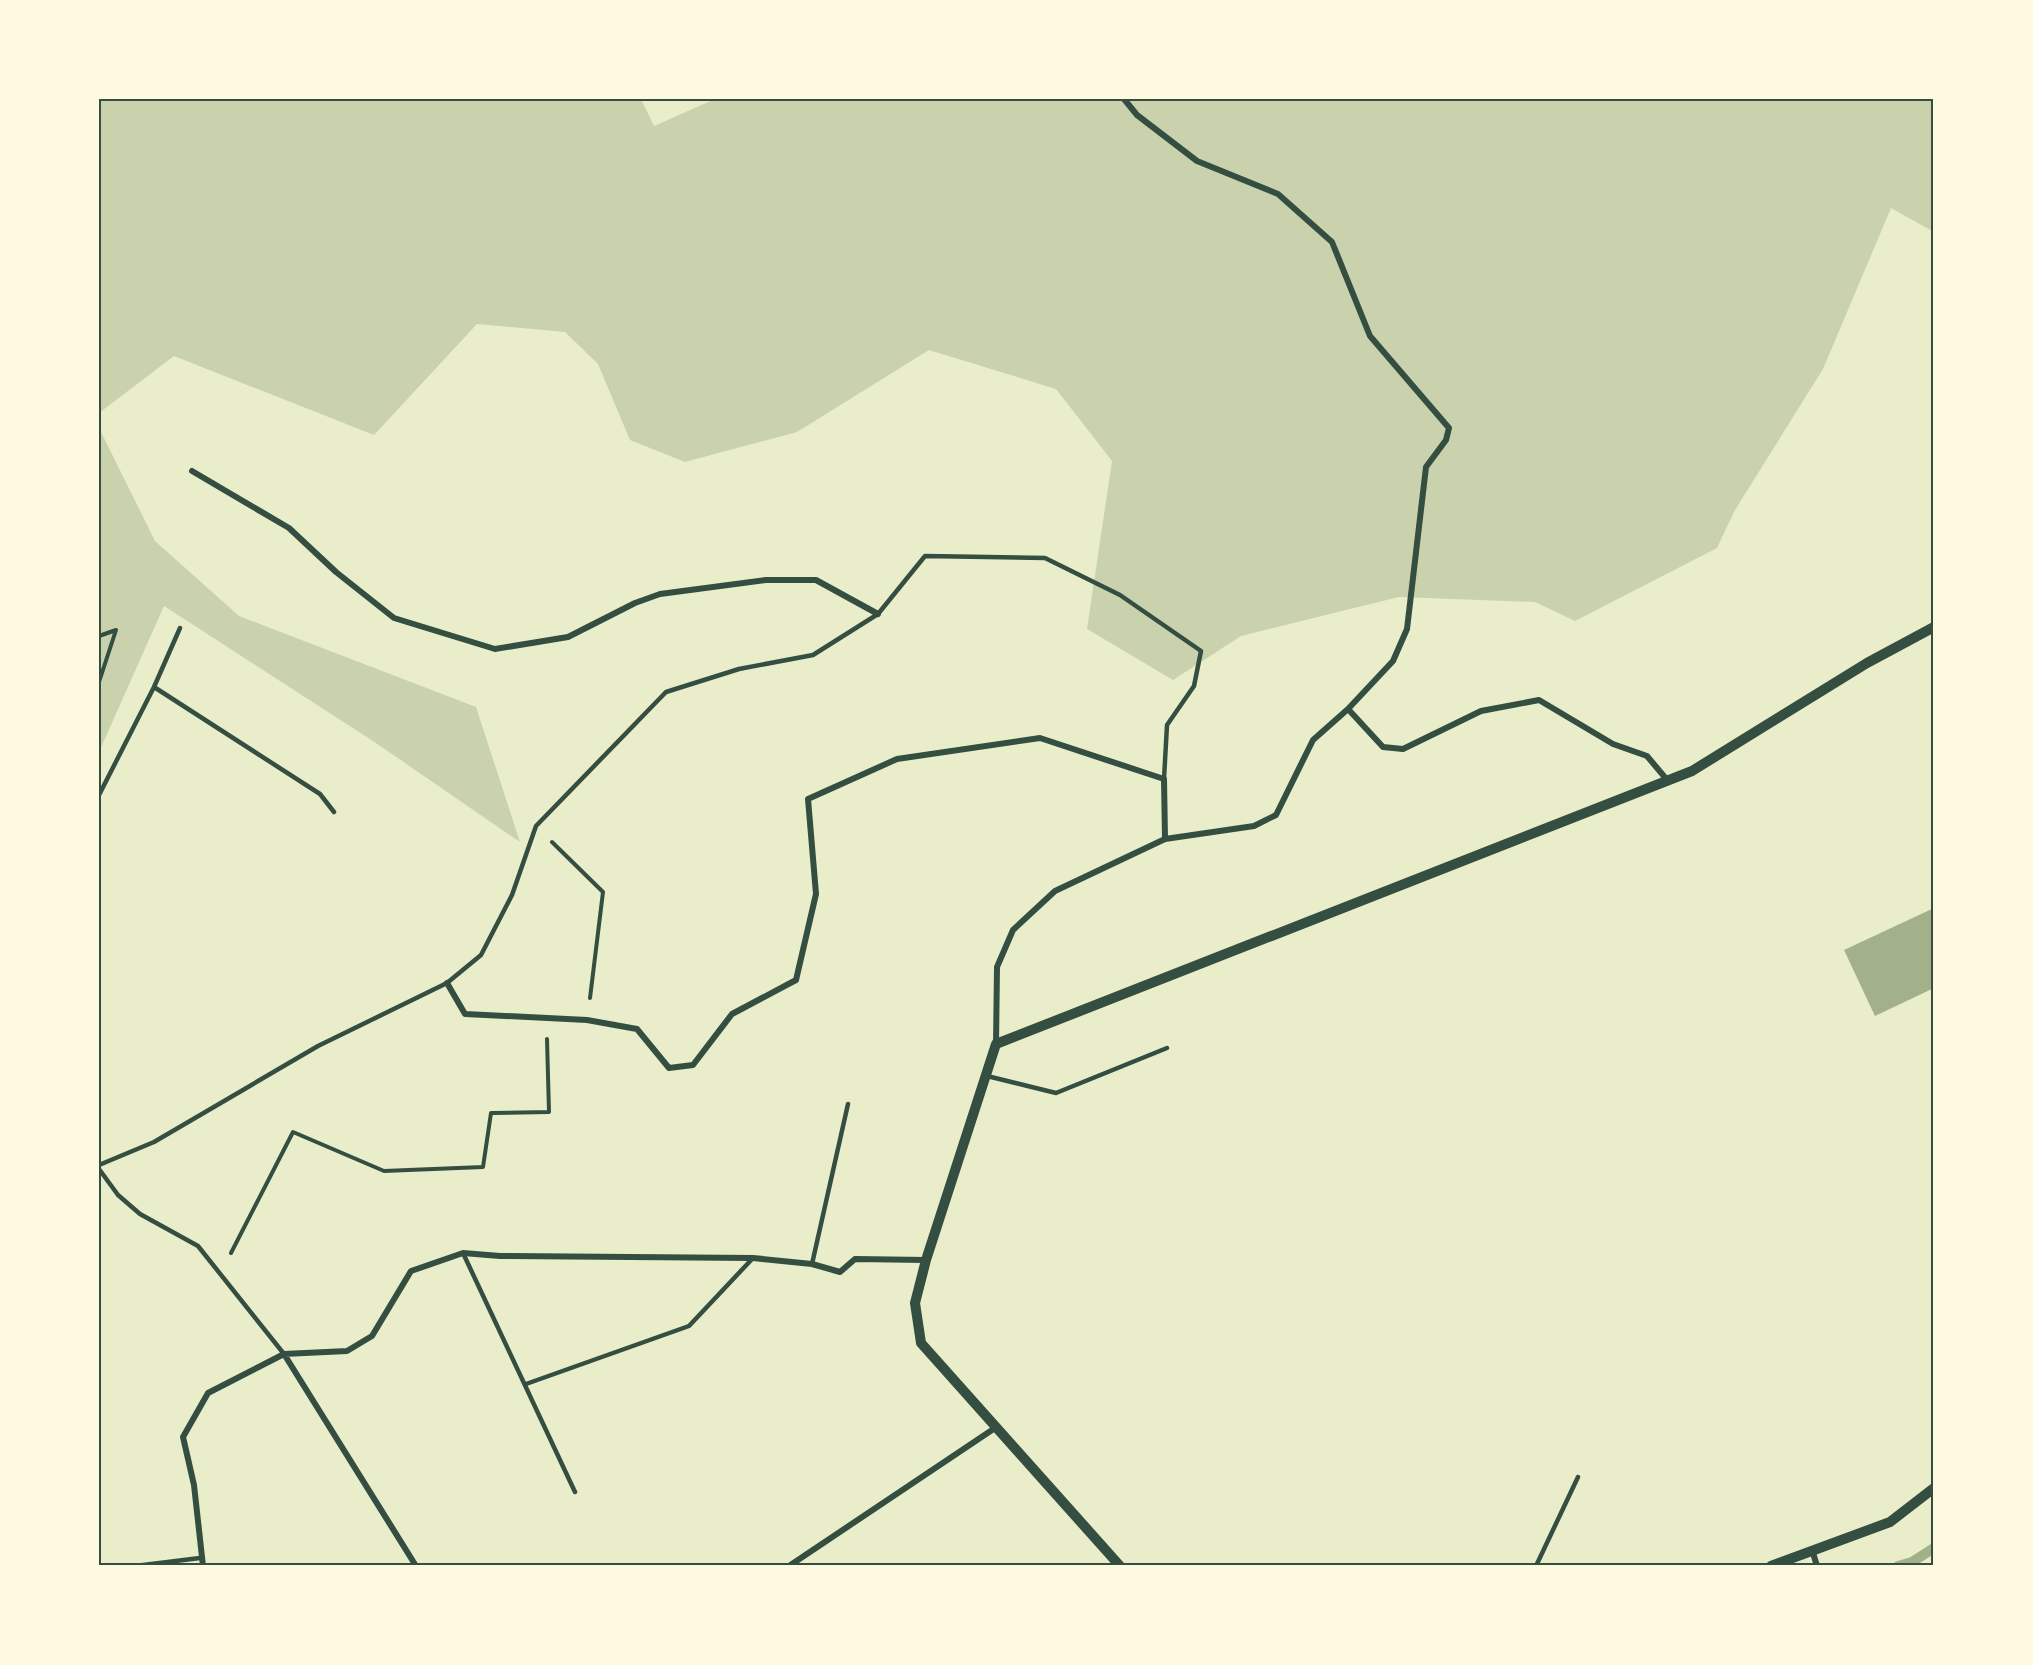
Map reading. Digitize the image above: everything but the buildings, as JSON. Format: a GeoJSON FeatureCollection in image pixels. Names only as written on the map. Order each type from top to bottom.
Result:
{"type":"FeatureCollection","features":[{"type":"Feature","properties":{"kind":"street"},"geometry":{"type":"LineString","coordinates":[[1120,1566],[921,1343],[915,1303],[926,1260],[996,1044],[997,967],[1013,930],[1055,891],[1165,839],[1254,826],[1275,815],[1313,740],[1348,709],[1393,661],[1407,629],[1426,467],[1446,440],[1449,428],[1370,336],[1332,242],[1278,194],[1197,161],[1137,115],[1124,99]]}},
{"type":"Feature","properties":{"kind":"street"},"geometry":{"type":"LineString","coordinates":[[192,471],[289,528],[336,572],[394,618],[495,649],[568,637],[635,603],[660,594],[766,580],[816,580],[878,614]]}},
{"type":"Feature","properties":{"kind":"street"},"geometry":{"type":"LineString","coordinates":[[996,1044],[1692,771],[1867,663],[1934,627]]}},
{"type":"Feature","properties":{"kind":"street"},"geometry":{"type":"LineString","coordinates":[[1348,709],[1383,747],[1403,749],[1481,711],[1539,700],[1613,744],[1647,756],[1668,781]]}},
{"type":"Feature","properties":{"kind":"street"},"geometry":{"type":"LineString","coordinates":[[447,983],[465,1014],[587,1020],[637,1029],[669,1068],[693,1065],[732,1014],[796,980],[816,894],[808,799],[897,759],[1040,738],[1164,779],[1165,839]]}},
{"type":"Feature","properties":{"kind":"street"},"geometry":{"type":"LineString","coordinates":[[203,1566],[200,1558],[194,1485],[183,1437],[208,1393],[284,1354],[347,1351],[372,1336],[411,1271],[463,1253],[500,1256],[753,1258],[812,1264],[840,1272],[855,1259],[926,1260]]}},
{"type":"Feature","properties":{"kind":"street"},"geometry":{"type":"LineString","coordinates":[[284,1354],[416,1566]]}},
{"type":"Feature","properties":{"kind":"street"},"geometry":{"type":"LineString","coordinates":[[789,1566],[995,1428]]}},
{"type":"Feature","properties":{"kind":"street"},"geometry":{"type":"LineString","coordinates":[[1771,1566],[1813,1553],[1890,1522],[1934,1488]]}},
{"type":"Feature","properties":{"kind":"street"},"geometry":{"type":"LineString","coordinates":[[1813,1553],[1817,1566]]}},
{"type":"Feature","properties":{"kind":"lane"},"geometry":{"type":"LineString","coordinates":[[284,1354],[198,1246],[132,1208],[118,1196],[99,1167],[154,1142],[318,1046],[447,983],[481,955],[512,896],[536,826],[666,692],[739,669],[813,655],[878,614],[925,556],[1045,558],[1120,595],[1202,651],[1194,686],[1167,726],[1164,779]]}},
{"type":"Feature","properties":{"kind":"lane"},"geometry":{"type":"LineString","coordinates":[[99,795],[154,687],[180,628]]}},
{"type":"Feature","properties":{"kind":"lane"},"geometry":{"type":"LineString","coordinates":[[154,687],[320,794],[334,812]]}},
{"type":"Feature","properties":{"kind":"lane"},"geometry":{"type":"LineString","coordinates":[[985,1075],[1056,1093],[1167,1048]]}},
{"type":"Feature","properties":{"kind":"lane"},"geometry":{"type":"LineString","coordinates":[[812,1264],[848,1104]]}},
{"type":"Feature","properties":{"kind":"lane"},"geometry":{"type":"LineString","coordinates":[[463,1253],[575,1492]]}},
{"type":"Feature","properties":{"kind":"lane"},"geometry":{"type":"LineString","coordinates":[[526,1384],[689,1326],[753,1258]]}},
{"type":"Feature","properties":{"kind":"lane"},"geometry":{"type":"LineString","coordinates":[[1536,1566],[1578,1477]]}},
{"type":"Feature","properties":{"kind":"lane"},"geometry":{"type":"LineString","coordinates":[[99,1566],[135,1566],[200,1558]]}},
{"type":"Feature","properties":{"kind":"path"},"geometry":{"type":"LineString","coordinates":[[99,636],[116,630],[99,682]]}},
{"type":"Feature","properties":{"kind":"path"},"geometry":{"type":"LineString","coordinates":[[536,826],[603,892],[587,1020]]}},
{"type":"Feature","properties":{"kind":"path"},"geometry":{"type":"LineString","coordinates":[[221,1273],[293,1131],[384,1171],[483,1167],[491,1113],[549,1112],[547,1019]]}},
{"type":"Feature","properties":{"kind":"shaded area"},"geometry":{"type":"Polygon","coordinates":[[[99,99],[641,99],[654,126],[715,99],[1934,99],[1934,232],[1891,208],[1823,369],[1735,510],[1717,548],[1575,621],[1535,602],[1399,597],[1241,636],[1173,680],[1087,629],[1112,461],[1056,389],[929,350],[797,432],[685,462],[630,440],[598,364],[565,332],[477,324],[374,435],[174,356],[99,413],[99,99]]]}},
{"type":"Feature","properties":{"kind":"shaded area"},"geometry":{"type":"Polygon","coordinates":[[[99,428],[155,541],[239,616],[476,707],[520,842],[373,741],[164,606],[99,752],[99,428]]]}},
{"type":"Feature","properties":{"kind":"shaded area"},"geometry":{"type":"Polygon","coordinates":[[[1934,908],[1934,988],[1875,1016],[1844,950],[1934,908]]]}},
{"type":"Feature","properties":{"kind":"waterway"},"geometry":{"type":"LineString","coordinates":[[1898,1566],[1912,1562],[1934,1548]]}}]}
